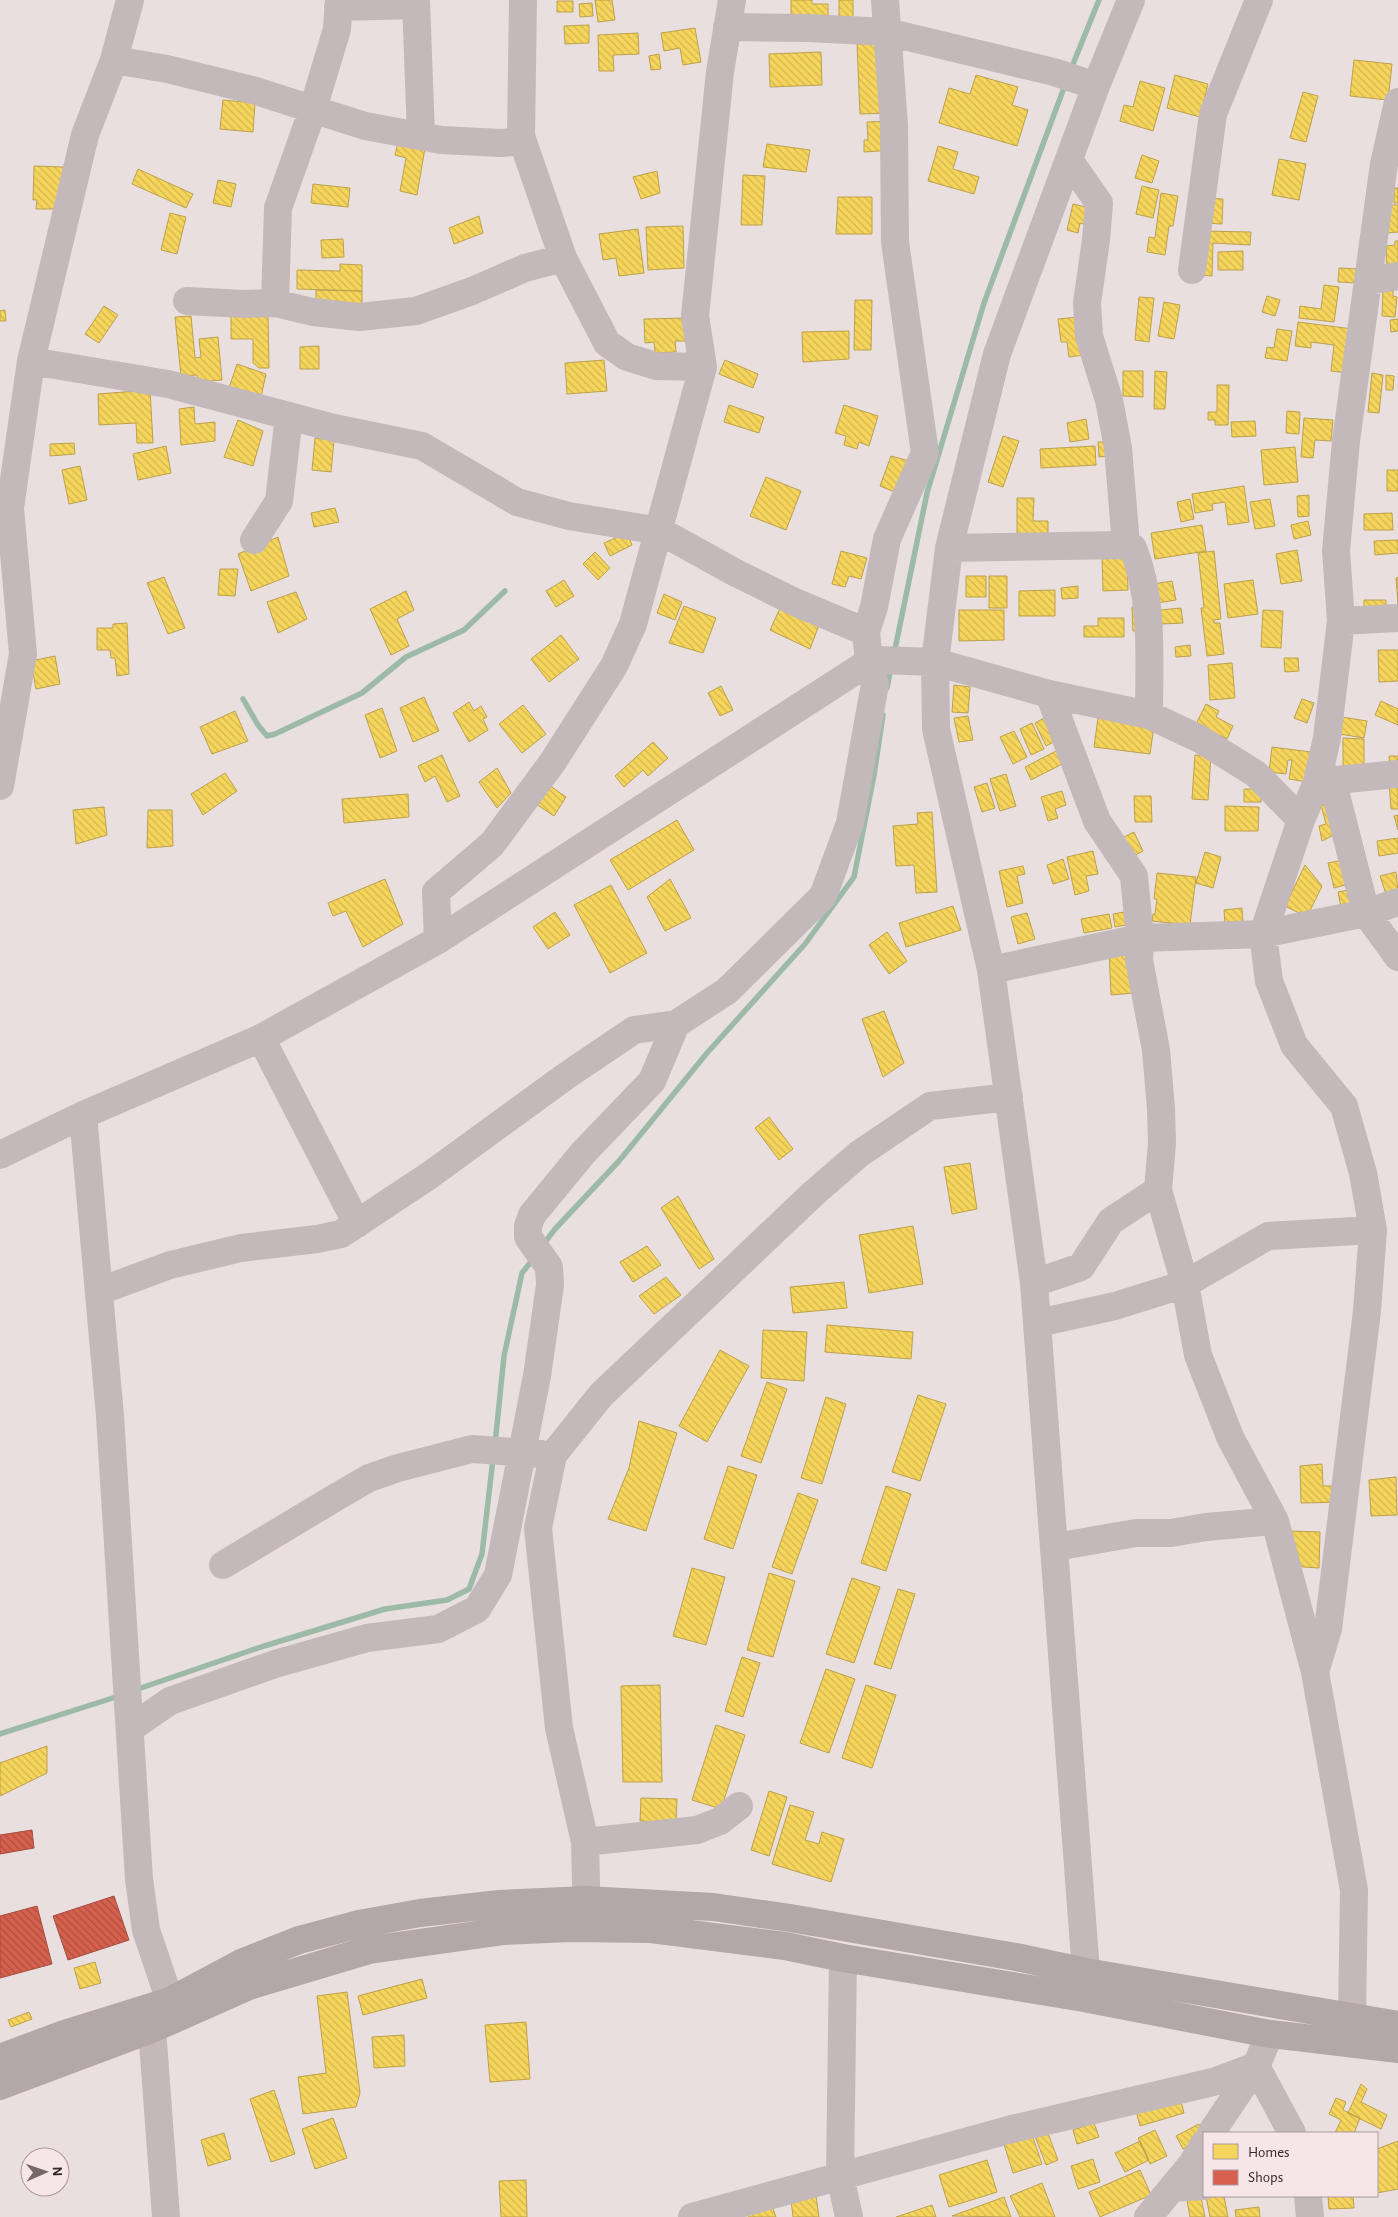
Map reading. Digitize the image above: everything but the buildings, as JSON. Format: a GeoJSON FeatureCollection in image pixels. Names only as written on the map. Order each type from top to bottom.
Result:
{"type":"FeatureCollection","features":[{"type":"Feature","properties":{"kind":"main road"},"geometry":{"type":"LineString","coordinates":[[0,2058],[64,2034],[170,2000],[241,1963],[299,1940],[359,1924],[420,1913],[489,1905],[586,1900],[713,1907],[790,1918],[1016,1957],[1085,1985],[1270,2034],[1398,2049]]}},
{"type":"Feature","properties":{"kind":"main road"},"geometry":{"type":"LineString","coordinates":[[0,2086],[152,2029],[249,1986],[369,1950],[504,1931],[588,1928],[651,1929],[785,1946],[843,1958],[1352,2016],[1398,2025]]}},
{"type":"Feature","properties":{"kind":"street"},"geometry":{"type":"LineString","coordinates":[[0,786],[23,654],[10,508],[31,361],[84,135],[114,60],[130,0]]}},
{"type":"Feature","properties":{"kind":"street"},"geometry":{"type":"LineString","coordinates":[[523,0],[521,136],[563,258],[607,343],[627,357],[656,366],[703,367]]}},
{"type":"Feature","properties":{"kind":"street"},"geometry":{"type":"LineString","coordinates":[[438,940],[436,892],[492,844],[552,763],[614,666],[633,624],[660,531],[703,367],[695,316],[720,72],[732,0]]}},
{"type":"Feature","properties":{"kind":"street"},"geometry":{"type":"LineString","coordinates":[[100,1291],[170,1265],[241,1248],[317,1239],[340,1234],[430,1175],[566,1076],[634,1030],[676,1024],[728,992],[823,896],[850,823],[875,684],[873,661],[866,632],[874,607],[887,540],[925,453],[895,242],[894,126],[885,0]]}},
{"type":"Feature","properties":{"kind":"street"},"geometry":{"type":"LineString","coordinates":[[1085,1985],[1055,1547],[1034,1283],[991,970],[936,729],[934,662],[949,548],[997,354],[1069,160],[1089,84],[1131,0]]}},
{"type":"Feature","properties":{"kind":"street"},"geometry":{"type":"LineString","coordinates":[[1192,270],[1213,114],[1259,0]]}},
{"type":"Feature","properties":{"kind":"street"},"geometry":{"type":"LineString","coordinates":[[275,303],[278,208],[337,29],[339,3],[416,3],[422,136]]}},
{"type":"Feature","properties":{"kind":"street"},"geometry":{"type":"LineString","coordinates":[[727,27],[808,28],[888,32],[1054,72],[1089,84]]}},
{"type":"Feature","properties":{"kind":"street"},"geometry":{"type":"LineString","coordinates":[[114,60],[167,69],[247,89],[365,126],[441,140],[501,143],[513,142],[521,136]]}},
{"type":"Feature","properties":{"kind":"street"},"geometry":{"type":"LineString","coordinates":[[1398,102],[1394,138],[1384,164],[1346,441],[1336,551],[1341,621],[1328,729],[1325,781],[1366,913],[1398,958]]}},
{"type":"Feature","properties":{"kind":"street"},"geometry":{"type":"LineString","coordinates":[[1069,160],[1098,203],[1096,240],[1087,303],[1089,336],[1109,400],[1118,448],[1126,545]]}},
{"type":"Feature","properties":{"kind":"street"},"geometry":{"type":"LineString","coordinates":[[187,301],[244,304],[275,303],[312,312],[359,318],[416,311],[472,291],[525,268],[563,258]]}},
{"type":"Feature","properties":{"kind":"street"},"geometry":{"type":"LineString","coordinates":[[1368,281],[1398,276]]}},
{"type":"Feature","properties":{"kind":"street"},"geometry":{"type":"LineString","coordinates":[[31,361],[168,384],[289,416],[422,446],[517,502],[569,516],[660,531],[736,573],[797,603],[866,632]]}},
{"type":"Feature","properties":{"kind":"street"},"geometry":{"type":"LineString","coordinates":[[254,540],[279,501],[289,416]]}},
{"type":"Feature","properties":{"kind":"street"},"geometry":{"type":"LineString","coordinates":[[949,548],[1126,545],[1133,548],[1139,564],[1150,623],[1148,715]]}},
{"type":"Feature","properties":{"kind":"street"},"geometry":{"type":"LineString","coordinates":[[1341,621],[1398,618]]}},
{"type":"Feature","properties":{"kind":"street"},"geometry":{"type":"LineString","coordinates":[[0,1155],[83,1115],[261,1038],[438,940],[873,661],[934,662],[1049,694],[1148,715],[1200,739],[1256,774],[1301,820]]}},
{"type":"Feature","properties":{"kind":"street"},"geometry":{"type":"LineString","coordinates":[[1049,694],[1097,821],[1134,876],[1140,938],[1139,960],[1156,1050],[1161,1109],[1162,1143],[1158,1190],[1185,1284],[1198,1355],[1230,1437],[1275,1521],[1315,1672],[1354,1890],[1352,2016]]}},
{"type":"Feature","properties":{"kind":"street"},"geometry":{"type":"LineString","coordinates":[[1325,781],[1398,774]]}},
{"type":"Feature","properties":{"kind":"street"},"geometry":{"type":"LineString","coordinates":[[1315,1672],[1328,1629],[1367,1311],[1373,1230],[1362,1173],[1344,1106],[1294,1045],[1269,980],[1263,934],[1301,820],[1325,781]]}},
{"type":"Feature","properties":{"kind":"street"},"geometry":{"type":"LineString","coordinates":[[991,970],[1140,938],[1263,934],[1366,913],[1398,902]]}},
{"type":"Feature","properties":{"kind":"street"},"geometry":{"type":"LineString","coordinates":[[129,1705],[170,1701],[275,1664],[366,1638],[438,1629],[477,1609],[498,1575],[514,1452],[537,1376],[550,1285],[549,1267],[528,1237],[528,1226],[532,1215],[583,1153],[652,1081],[676,1024]]}},
{"type":"Feature","properties":{"kind":"street"},"geometry":{"type":"LineString","coordinates":[[261,1038],[357,1224]]}},
{"type":"Feature","properties":{"kind":"street"},"geometry":{"type":"LineString","coordinates":[[588,1928],[585,1842],[559,1728],[538,1528],[553,1454],[601,1395],[814,1193],[860,1154],[930,1106],[1009,1097]]}},
{"type":"Feature","properties":{"kind":"street"},"geometry":{"type":"LineString","coordinates":[[83,1115],[100,1291],[115,1492],[139,1879],[146,1930],[170,2000]]}},
{"type":"Feature","properties":{"kind":"street"},"geometry":{"type":"LineString","coordinates":[[1034,1283],[1081,1267],[1111,1221],[1158,1190]]}},
{"type":"Feature","properties":{"kind":"street"},"geometry":{"type":"LineString","coordinates":[[1038,1323],[1115,1306],[1185,1284],[1268,1236],[1373,1230]]}},
{"type":"Feature","properties":{"kind":"street"},"geometry":{"type":"LineString","coordinates":[[223,1565],[369,1478],[398,1468],[472,1449],[553,1454]]}},
{"type":"Feature","properties":{"kind":"street"},"geometry":{"type":"LineString","coordinates":[[1055,1547],[1136,1534],[1171,1533],[1206,1527],[1275,1521]]}},
{"type":"Feature","properties":{"kind":"street"},"geometry":{"type":"LineString","coordinates":[[585,1842],[697,1830],[720,1821],[739,1806]]}},
{"type":"Feature","properties":{"kind":"street"},"geometry":{"type":"LineString","coordinates":[[843,1958],[840,2176],[849,2217]]}},
{"type":"Feature","properties":{"kind":"street"},"geometry":{"type":"LineString","coordinates":[[152,2029],[166,2217]]}},
{"type":"Feature","properties":{"kind":"street"},"geometry":{"type":"LineString","coordinates":[[1212,2132],[1256,2066],[1270,2034]]}},
{"type":"Feature","properties":{"kind":"street"},"geometry":{"type":"LineString","coordinates":[[692,2217],[1012,2129],[1213,2082],[1256,2066]]}},
{"type":"Feature","properties":{"kind":"street"},"geometry":{"type":"LineString","coordinates":[[1256,2066],[1291,2132]]}},
{"type":"Feature","properties":{"kind":"street"},"geometry":{"type":"LineString","coordinates":[[1148,2217],[1192,2164],[1203,2146]]}},
{"type":"Feature","properties":{"kind":"street"},"geometry":{"type":"LineString","coordinates":[[1172,2188],[1203,2186]]}},
{"type":"Feature","properties":{"kind":"street"},"geometry":{"type":"LineString","coordinates":[[1308,2197],[1310,2217]]}},
{"type":"Feature","properties":{"kind":"waterway"},"geometry":{"type":"LineString","coordinates":[[1071,69],[1099,0]]}},
{"type":"Feature","properties":{"kind":"waterway"},"geometry":{"type":"LineString","coordinates":[[894,654],[927,493],[984,303],[1065,85]]}},
{"type":"Feature","properties":{"kind":"waterway"},"geometry":{"type":"LineString","coordinates":[[243,699],[258,725],[267,736],[275,734],[362,693],[406,657],[464,630],[505,591]]}},
{"type":"Feature","properties":{"kind":"waterway"},"geometry":{"type":"LineString","coordinates":[[887,688],[891,668]]}},
{"type":"Feature","properties":{"kind":"waterway"},"geometry":{"type":"LineString","coordinates":[[542,1246],[555,1229],[619,1161],[707,1053],[805,944],[854,877],[874,775],[883,715]]}},
{"type":"Feature","properties":{"kind":"waterway"},"geometry":{"type":"LineString","coordinates":[[495,1444],[504,1356],[522,1273],[534,1258]]}},
{"type":"Feature","properties":{"kind":"waterway"},"geometry":{"type":"LineString","coordinates":[[135,1690],[261,1647],[385,1609],[447,1600],[469,1589],[482,1554],[493,1459]]}},
{"type":"Feature","properties":{"kind":"waterway"},"geometry":{"type":"LineString","coordinates":[[0,1734],[119,1696]]}}]}
